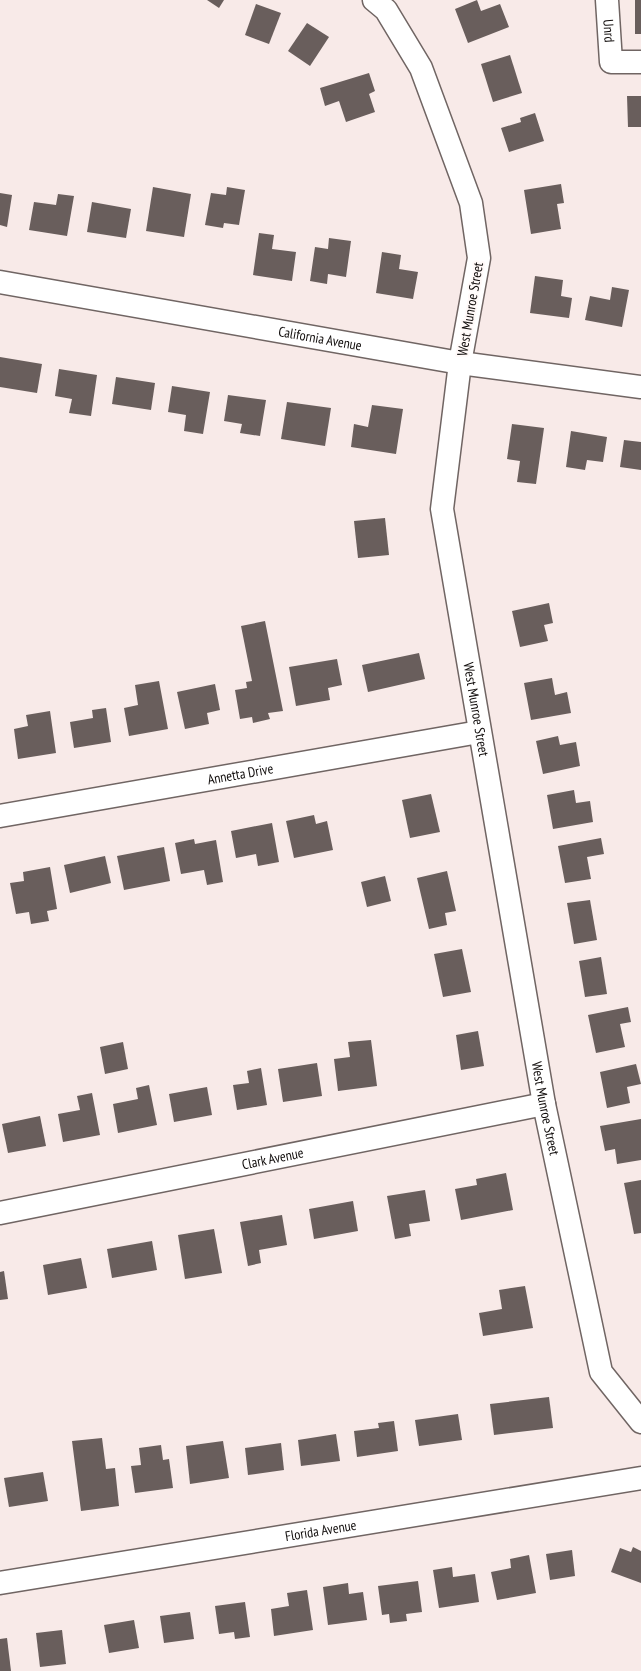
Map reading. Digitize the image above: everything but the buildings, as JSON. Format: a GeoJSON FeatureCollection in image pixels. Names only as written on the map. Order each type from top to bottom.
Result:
{"type":"FeatureCollection","features":[{"type":"Feature","properties":{"kind":"street","name":"West Munroe Street"},"geometry":{"type":"LineString","coordinates":[[374,0],[386,10],[421,68],[471,203],[479,258],[460,363],[442,509],[544,1104],[601,1372],[641,1422]]}},
{"type":"Feature","properties":{"kind":"street","name":"Unrd"},"geometry":{"type":"LineString","coordinates":[[607,0],[611,62],[641,62]]}},
{"type":"Feature","properties":{"kind":"street","name":"California Avenue"},"geometry":{"type":"LineString","coordinates":[[0,282],[460,363],[641,387]]}},
{"type":"Feature","properties":{"kind":"street","name":"Annetta Drive"},"geometry":{"type":"LineString","coordinates":[[0,816],[480,732]]}},
{"type":"Feature","properties":{"kind":"street","name":"Clark Avenue"},"geometry":{"type":"LineString","coordinates":[[0,1213],[544,1104]]}},
{"type":"Feature","properties":{"kind":"street","name":"Florida Avenue"},"geometry":{"type":"LineString","coordinates":[[0,1583],[641,1478]]}}]}
